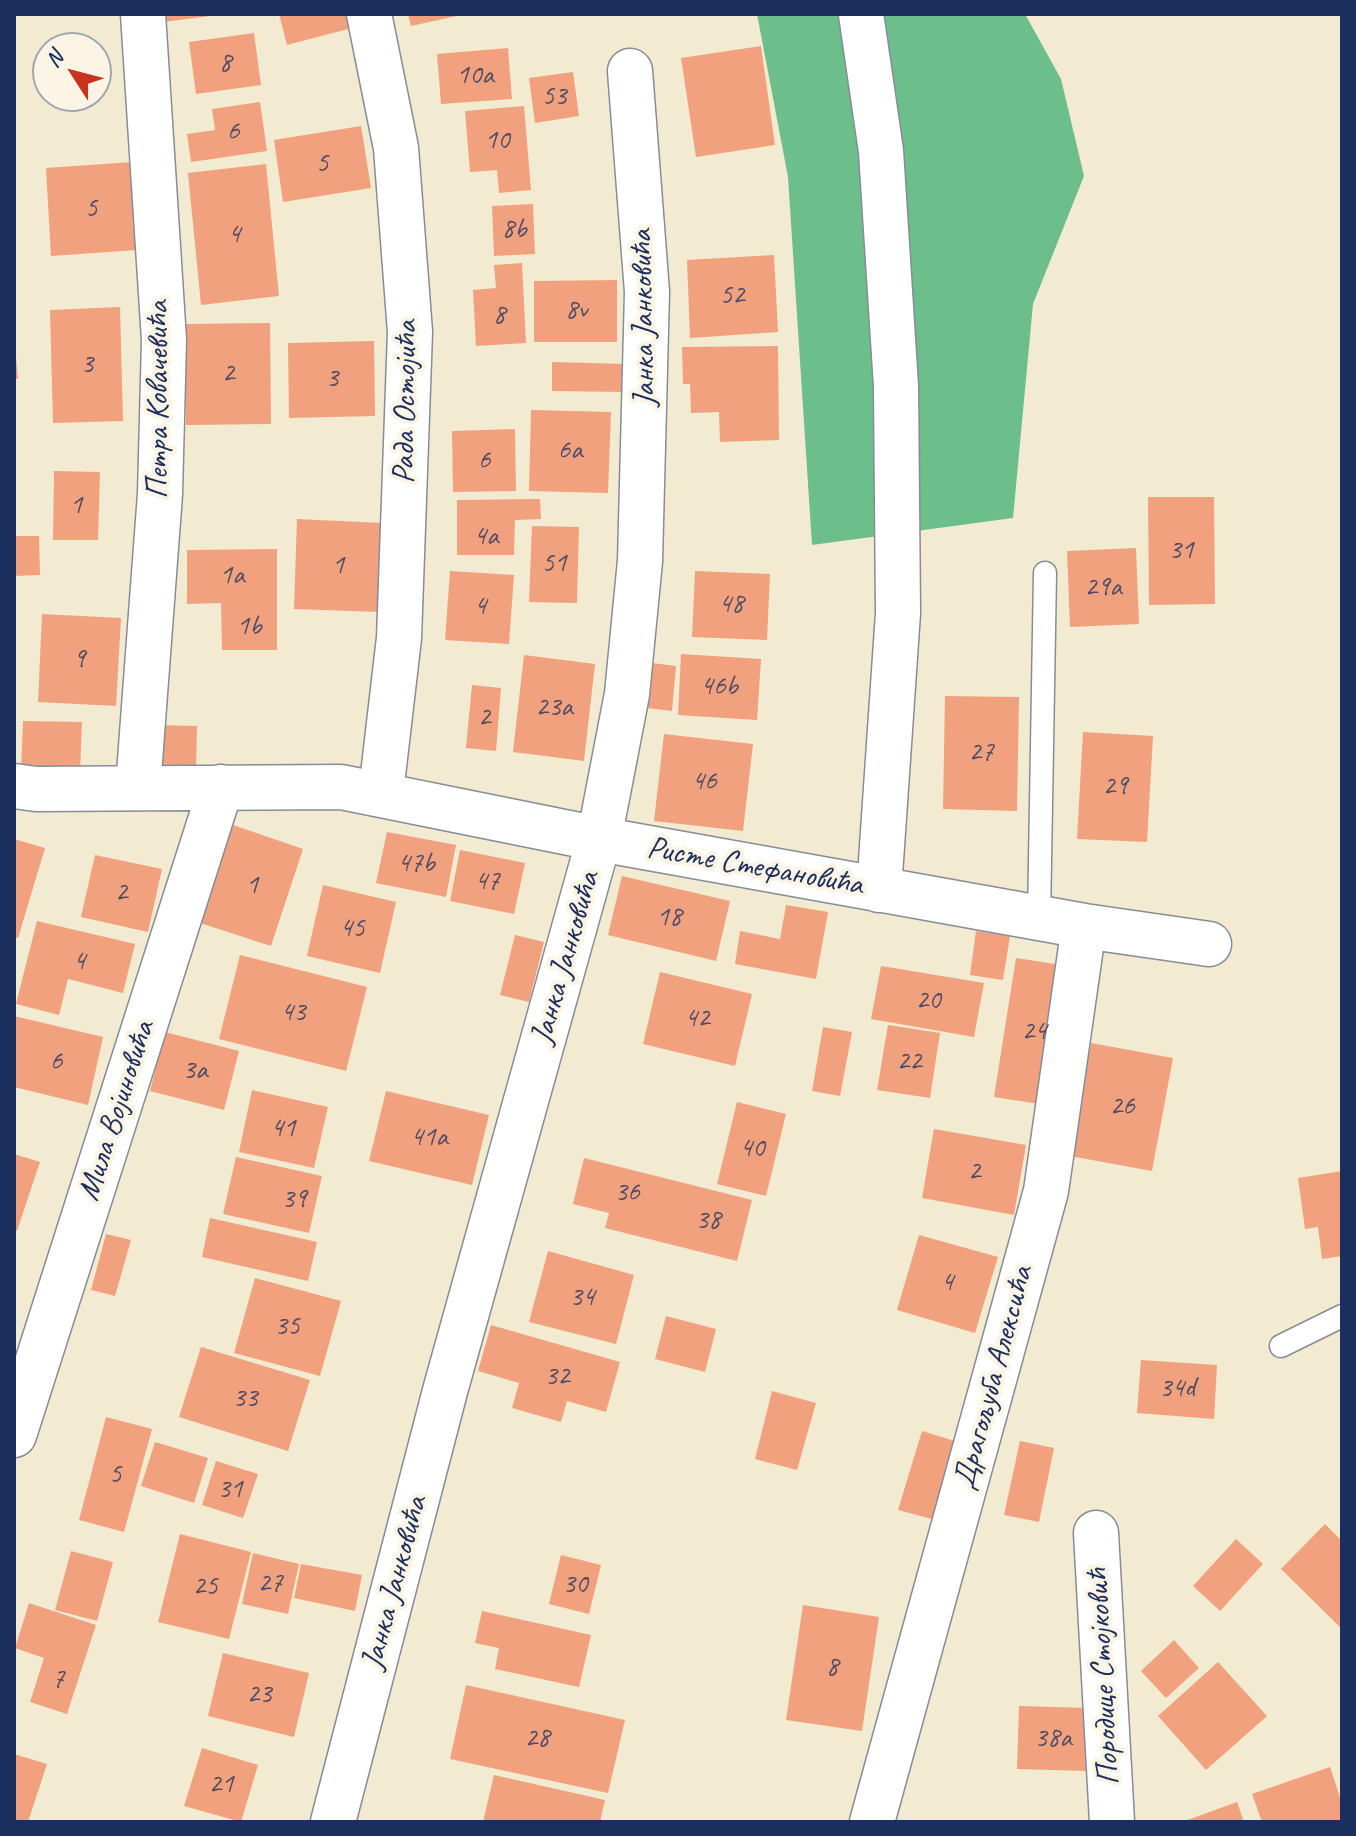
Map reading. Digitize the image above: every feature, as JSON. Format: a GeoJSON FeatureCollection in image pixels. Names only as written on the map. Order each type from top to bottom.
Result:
{"type":"FeatureCollection","features":[{"type":"Feature","properties":{"kind":"street","name":"Петра Ковачевића"},"geometry":{"type":"LineString","coordinates":[[138,787],[160,494],[164,340],[143,14]]}},
{"type":"Feature","properties":{"kind":"street","name":"Рада Остојића"},"geometry":{"type":"LineString","coordinates":[[369,14],[396,148],[410,332],[399,638],[381,792]]}},
{"type":"Feature","properties":{"kind":"street"},"geometry":{"type":"LineString","coordinates":[[861,14],[881,151],[896,386],[898,613],[879,890]]}},
{"type":"Feature","properties":{"kind":"street","name":"Јанка Јанковића"},"geometry":{"type":"LineString","coordinates":[[333,1822],[445,1391],[599,839],[627,694],[640,561],[647,292],[630,71]]}},
{"type":"Feature","properties":{"kind":"street","name":"Ристе Стефановића"},"geometry":{"type":"LineString","coordinates":[[14,786],[36,789],[308,785],[381,792],[599,839],[1084,926],[1209,944]]}},
{"type":"Feature","properties":{"kind":"street","name":"Мила Војиновића"},"geometry":{"type":"LineString","coordinates":[[14,1435],[221,787]]}},
{"type":"Feature","properties":{"kind":"street","name":"Драгољуба Алексића"},"geometry":{"type":"LineString","coordinates":[[872,1822],[1046,1191],[1084,926]]}},
{"type":"Feature","properties":{"kind":"street","name":"Породице Стојковић"},"geometry":{"type":"LineString","coordinates":[[1096,1533],[1112,1822]]}},
{"type":"Feature","properties":{"kind":"lane"},"geometry":{"type":"LineString","coordinates":[[1039,918],[1045,573]]}},
{"type":"Feature","properties":{"kind":"lane"},"geometry":{"type":"LineString","coordinates":[[1281,1346],[1342,1316]]}},
{"type":"Feature","properties":{"kind":"green space"},"geometry":{"type":"Polygon","coordinates":[[[757,14],[1025,14],[1061,79],[1084,176],[1033,304],[1013,518],[812,545],[788,177],[757,14]]]}},
{"type":"Feature","properties":{"kind":"building"},"geometry":{"type":"Polygon","coordinates":[[[162,14],[210,14],[210,16],[163,22],[162,14]]]}},
{"type":"Feature","properties":{"kind":"building"},"geometry":{"type":"Polygon","coordinates":[[[279,14],[349,14],[352,28],[287,45],[279,14]]]}},
{"type":"Feature","properties":{"kind":"building"},"geometry":{"type":"Polygon","coordinates":[[[408,14],[461,14],[461,15],[411,26],[408,14]]]}},
{"type":"Feature","properties":{"kind":"building"},"geometry":{"type":"Polygon","coordinates":[[[254,33],[261,85],[196,94],[189,42],[254,33]]]}},
{"type":"Feature","properties":{"kind":"building"},"geometry":{"type":"Polygon","coordinates":[[[761,46],[775,145],[696,157],[681,58],[761,46]]]}},
{"type":"Feature","properties":{"kind":"building"},"geometry":{"type":"Polygon","coordinates":[[[508,48],[512,99],[441,104],[437,54],[508,48]]]}},
{"type":"Feature","properties":{"kind":"building"},"geometry":{"type":"Polygon","coordinates":[[[573,72],[579,116],[535,123],[529,78],[573,72]]]}},
{"type":"Feature","properties":{"kind":"building"},"geometry":{"type":"Polygon","coordinates":[[[260,102],[267,151],[191,162],[187,134],[215,130],[212,109],[260,102]]]}},
{"type":"Feature","properties":{"kind":"building"},"geometry":{"type":"Polygon","coordinates":[[[524,106],[531,190],[499,193],[497,170],[470,172],[465,111],[524,106]]]}},
{"type":"Feature","properties":{"kind":"building"},"geometry":{"type":"Polygon","coordinates":[[[361,126],[371,188],[283,202],[274,140],[361,126]]]}},
{"type":"Feature","properties":{"kind":"building"},"geometry":{"type":"Polygon","coordinates":[[[132,162],[137,250],[51,256],[46,168],[132,162]]]}},
{"type":"Feature","properties":{"kind":"building"},"geometry":{"type":"Polygon","coordinates":[[[266,164],[279,296],[201,305],[188,173],[266,164]]]}},
{"type":"Feature","properties":{"kind":"building"},"geometry":{"type":"Polygon","coordinates":[[[533,204],[535,254],[494,256],[492,206],[533,204]]]}},
{"type":"Feature","properties":{"kind":"building"},"geometry":{"type":"Polygon","coordinates":[[[774,255],[778,332],[690,338],[687,260],[774,255]]]}},
{"type":"Feature","properties":{"kind":"building"},"geometry":{"type":"Polygon","coordinates":[[[522,263],[526,343],[476,346],[473,290],[496,288],[494,265],[522,263]]]}},
{"type":"Feature","properties":{"kind":"building"},"geometry":{"type":"Polygon","coordinates":[[[617,280],[617,342],[534,342],[534,281],[617,280]]]}},
{"type":"Feature","properties":{"kind":"building"},"geometry":{"type":"Polygon","coordinates":[[[120,307],[123,421],[53,423],[50,310],[120,307]]]}},
{"type":"Feature","properties":{"kind":"building"},"geometry":{"type":"Polygon","coordinates":[[[270,323],[271,424],[186,425],[185,324],[270,323]]]}},
{"type":"Feature","properties":{"kind":"building"},"geometry":{"type":"Polygon","coordinates":[[[374,341],[375,416],[289,418],[288,343],[374,341]]]}},
{"type":"Feature","properties":{"kind":"building"},"geometry":{"type":"Polygon","coordinates":[[[778,346],[779,440],[720,442],[719,412],[691,413],[690,384],[683,384],[682,347],[778,346]]]}},
{"type":"Feature","properties":{"kind":"building"},"geometry":{"type":"Polygon","coordinates":[[[16,357],[18,379],[14,379],[16,357]]]}},
{"type":"Feature","properties":{"kind":"building"},"geometry":{"type":"Polygon","coordinates":[[[552,362],[626,364],[625,392],[552,391],[552,362]]]}},
{"type":"Feature","properties":{"kind":"building"},"geometry":{"type":"Polygon","coordinates":[[[531,410],[611,412],[608,493],[529,491],[531,410]]]}},
{"type":"Feature","properties":{"kind":"building"},"geometry":{"type":"Polygon","coordinates":[[[515,429],[516,491],[453,492],[452,431],[515,429]]]}},
{"type":"Feature","properties":{"kind":"building"},"geometry":{"type":"Polygon","coordinates":[[[54,471],[100,472],[98,540],[53,540],[54,471]]]}},
{"type":"Feature","properties":{"kind":"building"},"geometry":{"type":"Polygon","coordinates":[[[1148,497],[1214,497],[1215,604],[1149,605],[1148,497]]]}},
{"type":"Feature","properties":{"kind":"building"},"geometry":{"type":"Polygon","coordinates":[[[540,499],[541,519],[515,520],[514,555],[457,555],[457,500],[540,499]]]}},
{"type":"Feature","properties":{"kind":"building"},"geometry":{"type":"Polygon","coordinates":[[[297,519],[382,523],[379,612],[294,609],[297,519]]]}},
{"type":"Feature","properties":{"kind":"building"},"geometry":{"type":"Polygon","coordinates":[[[532,526],[579,527],[577,603],[529,602],[532,526]]]}},
{"type":"Feature","properties":{"kind":"building"},"geometry":{"type":"Polygon","coordinates":[[[14,536],[39,536],[40,575],[14,576],[14,536]]]}},
{"type":"Feature","properties":{"kind":"building"},"geometry":{"type":"Polygon","coordinates":[[[1136,548],[1139,624],[1070,627],[1067,551],[1136,548]]]}},
{"type":"Feature","properties":{"kind":"building"},"geometry":{"type":"Polygon","coordinates":[[[277,549],[277,650],[222,650],[221,603],[187,604],[187,550],[277,549]]]}},
{"type":"Feature","properties":{"kind":"building"},"geometry":{"type":"Polygon","coordinates":[[[450,571],[514,575],[509,644],[445,640],[450,571]]]}},
{"type":"Feature","properties":{"kind":"building"},"geometry":{"type":"Polygon","coordinates":[[[695,571],[770,574],[767,640],[692,637],[695,571]]]}},
{"type":"Feature","properties":{"kind":"building"},"geometry":{"type":"Polygon","coordinates":[[[42,614],[121,618],[116,706],[38,702],[42,614]]]}},
{"type":"Feature","properties":{"kind":"building"},"geometry":{"type":"Polygon","coordinates":[[[681,654],[761,659],[757,720],[678,715],[681,654]]]}},
{"type":"Feature","properties":{"kind":"building"},"geometry":{"type":"Polygon","coordinates":[[[524,655],[595,664],[584,761],[513,752],[524,655]]]}},
{"type":"Feature","properties":{"kind":"building"},"geometry":{"type":"Polygon","coordinates":[[[644,662],[676,666],[672,711],[639,707],[644,662]]]}},
{"type":"Feature","properties":{"kind":"building"},"geometry":{"type":"Polygon","coordinates":[[[472,685],[501,688],[496,751],[466,748],[472,685]]]}},
{"type":"Feature","properties":{"kind":"building"},"geometry":{"type":"Polygon","coordinates":[[[945,696],[1019,697],[1017,811],[943,809],[945,696]]]}},
{"type":"Feature","properties":{"kind":"building"},"geometry":{"type":"Polygon","coordinates":[[[23,721],[82,722],[80,772],[21,770],[23,721]]]}},
{"type":"Feature","properties":{"kind":"building"},"geometry":{"type":"Polygon","coordinates":[[[156,725],[197,726],[196,770],[154,769],[156,725]]]}},
{"type":"Feature","properties":{"kind":"building"},"geometry":{"type":"Polygon","coordinates":[[[1083,732],[1153,736],[1147,842],[1077,839],[1083,732]]]}},
{"type":"Feature","properties":{"kind":"building"},"geometry":{"type":"Polygon","coordinates":[[[664,734],[753,744],[743,831],[654,821],[664,734]]]}},
{"type":"Feature","properties":{"kind":"building"},"geometry":{"type":"Polygon","coordinates":[[[233,825],[303,849],[271,946],[200,923],[233,825]]]}},
{"type":"Feature","properties":{"kind":"building"},"geometry":{"type":"Polygon","coordinates":[[[387,832],[456,845],[446,897],[376,883],[387,832]]]}},
{"type":"Feature","properties":{"kind":"building"},"geometry":{"type":"Polygon","coordinates":[[[14,839],[45,848],[18,938],[14,937],[14,839]]]}},
{"type":"Feature","properties":{"kind":"building"},"geometry":{"type":"Polygon","coordinates":[[[460,850],[525,863],[514,914],[450,901],[460,850]]]}},
{"type":"Feature","properties":{"kind":"building"},"geometry":{"type":"Polygon","coordinates":[[[95,855],[162,869],[148,932],[81,917],[95,855]]]}},
{"type":"Feature","properties":{"kind":"building"},"geometry":{"type":"Polygon","coordinates":[[[622,876],[730,901],[716,961],[608,935],[622,876]]]}},
{"type":"Feature","properties":{"kind":"building"},"geometry":{"type":"Polygon","coordinates":[[[323,885],[396,902],[380,973],[307,956],[323,885]]]}},
{"type":"Feature","properties":{"kind":"building"},"geometry":{"type":"Polygon","coordinates":[[[786,905],[828,912],[816,979],[735,964],[740,931],[780,939],[786,905]]]}},
{"type":"Feature","properties":{"kind":"building"},"geometry":{"type":"Polygon","coordinates":[[[37,921],[135,944],[123,993],[68,979],[59,1015],[16,1004],[37,921]]]}},
{"type":"Feature","properties":{"kind":"building"},"geometry":{"type":"Polygon","coordinates":[[[976,931],[1010,936],[1003,980],[970,975],[976,931]]]}},
{"type":"Feature","properties":{"kind":"building"},"geometry":{"type":"Polygon","coordinates":[[[515,935],[544,942],[529,1002],[500,995],[515,935]]]}},
{"type":"Feature","properties":{"kind":"building"},"geometry":{"type":"Polygon","coordinates":[[[240,955],[367,987],[346,1071],[219,1039],[240,955]]]}},
{"type":"Feature","properties":{"kind":"building"},"geometry":{"type":"Polygon","coordinates":[[[1016,958],[1074,967],[1052,1106],[994,1097],[1016,958]]]}},
{"type":"Feature","properties":{"kind":"building"},"geometry":{"type":"Polygon","coordinates":[[[881,966],[984,983],[974,1037],[871,1019],[881,966]]]}},
{"type":"Feature","properties":{"kind":"building"},"geometry":{"type":"Polygon","coordinates":[[[660,972],[752,994],[735,1066],[643,1044],[660,972]]]}},
{"type":"Feature","properties":{"kind":"building"},"geometry":{"type":"Polygon","coordinates":[[[14,1016],[103,1037],[88,1105],[14,1087],[14,1016]]]}},
{"type":"Feature","properties":{"kind":"building"},"geometry":{"type":"Polygon","coordinates":[[[888,1025],[940,1033],[930,1098],[877,1090],[888,1025]]]}},
{"type":"Feature","properties":{"kind":"building"},"geometry":{"type":"Polygon","coordinates":[[[823,1027],[852,1032],[840,1096],[812,1091],[823,1027]]]}},
{"type":"Feature","properties":{"kind":"building"},"geometry":{"type":"Polygon","coordinates":[[[165,1032],[239,1051],[224,1110],[150,1091],[165,1032]]]}},
{"type":"Feature","properties":{"kind":"building"},"geometry":{"type":"Polygon","coordinates":[[[1091,1043],[1173,1058],[1152,1171],[1070,1156],[1091,1043]]]}},
{"type":"Feature","properties":{"kind":"building"},"geometry":{"type":"Polygon","coordinates":[[[252,1090],[328,1107],[314,1168],[239,1152],[252,1090]]]}},
{"type":"Feature","properties":{"kind":"building"},"geometry":{"type":"Polygon","coordinates":[[[386,1091],[489,1115],[472,1185],[369,1161],[386,1091]]]}},
{"type":"Feature","properties":{"kind":"building"},"geometry":{"type":"Polygon","coordinates":[[[737,1102],[786,1114],[766,1196],[717,1184],[737,1102]]]}},
{"type":"Feature","properties":{"kind":"building"},"geometry":{"type":"Polygon","coordinates":[[[934,1129],[1026,1145],[1014,1215],[922,1198],[934,1129]]]}},
{"type":"Feature","properties":{"kind":"building"},"geometry":{"type":"Polygon","coordinates":[[[14,1154],[40,1162],[17,1231],[14,1230],[14,1154]]]}},
{"type":"Feature","properties":{"kind":"building"},"geometry":{"type":"Polygon","coordinates":[[[236,1157],[322,1176],[309,1233],[223,1214],[236,1157]]]}},
{"type":"Feature","properties":{"kind":"building"},"geometry":{"type":"Polygon","coordinates":[[[584,1158],[752,1200],[737,1261],[605,1228],[609,1213],[573,1204],[584,1158]]]}},
{"type":"Feature","properties":{"kind":"building"},"geometry":{"type":"Polygon","coordinates":[[[1342,1171],[1342,1256],[1322,1259],[1318,1227],[1305,1229],[1298,1178],[1342,1171]]]}},
{"type":"Feature","properties":{"kind":"building"},"geometry":{"type":"Polygon","coordinates":[[[210,1218],[317,1242],[308,1281],[202,1257],[210,1218]]]}},
{"type":"Feature","properties":{"kind":"building"},"geometry":{"type":"Polygon","coordinates":[[[106,1234],[131,1240],[115,1296],[91,1290],[106,1234]]]}},
{"type":"Feature","properties":{"kind":"building"},"geometry":{"type":"Polygon","coordinates":[[[919,1235],[998,1257],[975,1333],[897,1310],[919,1235]]]}},
{"type":"Feature","properties":{"kind":"building"},"geometry":{"type":"Polygon","coordinates":[[[548,1251],[634,1275],[616,1344],[529,1322],[548,1251]]]}},
{"type":"Feature","properties":{"kind":"building"},"geometry":{"type":"Polygon","coordinates":[[[255,1278],[341,1301],[320,1376],[234,1353],[255,1278]]]}},
{"type":"Feature","properties":{"kind":"building"},"geometry":{"type":"Polygon","coordinates":[[[666,1316],[716,1329],[705,1372],[655,1359],[666,1316]]]}},
{"type":"Feature","properties":{"kind":"building"},"geometry":{"type":"Polygon","coordinates":[[[491,1325],[620,1362],[606,1412],[567,1401],[561,1422],[512,1408],[519,1383],[478,1371],[491,1325]]]}},
{"type":"Feature","properties":{"kind":"building"},"geometry":{"type":"Polygon","coordinates":[[[201,1347],[310,1380],[288,1451],[179,1417],[201,1347]]]}},
{"type":"Feature","properties":{"kind":"building"},"geometry":{"type":"Polygon","coordinates":[[[1141,1360],[1217,1365],[1214,1419],[1137,1413],[1141,1360]]]}},
{"type":"Feature","properties":{"kind":"building"},"geometry":{"type":"Polygon","coordinates":[[[772,1391],[816,1403],[797,1470],[755,1459],[772,1391]]]}},
{"type":"Feature","properties":{"kind":"building"},"geometry":{"type":"Polygon","coordinates":[[[106,1417],[152,1429],[124,1532],[79,1520],[106,1417]]]}},
{"type":"Feature","properties":{"kind":"building"},"geometry":{"type":"Polygon","coordinates":[[[922,1431],[955,1441],[932,1519],[898,1510],[922,1431]]]}},
{"type":"Feature","properties":{"kind":"building"},"geometry":{"type":"Polygon","coordinates":[[[1020,1441],[1054,1448],[1039,1522],[1004,1515],[1020,1441]]]}},
{"type":"Feature","properties":{"kind":"building"},"geometry":{"type":"Polygon","coordinates":[[[155,1442],[208,1458],[194,1503],[141,1486],[155,1442]]]}},
{"type":"Feature","properties":{"kind":"building"},"geometry":{"type":"Polygon","coordinates":[[[216,1461],[258,1474],[243,1518],[202,1505],[216,1461]]]}},
{"type":"Feature","properties":{"kind":"building"},"geometry":{"type":"Polygon","coordinates":[[[1325,1524],[1342,1541],[1342,1629],[1281,1569],[1325,1524]]]}},
{"type":"Feature","properties":{"kind":"building"},"geometry":{"type":"Polygon","coordinates":[[[180,1534],[251,1552],[229,1639],[158,1622],[180,1534]]]}},
{"type":"Feature","properties":{"kind":"building"},"geometry":{"type":"Polygon","coordinates":[[[1236,1539],[1263,1564],[1220,1611],[1193,1586],[1236,1539]]]}},
{"type":"Feature","properties":{"kind":"building"},"geometry":{"type":"Polygon","coordinates":[[[71,1551],[113,1562],[97,1621],[55,1610],[71,1551]]]}},
{"type":"Feature","properties":{"kind":"building"},"geometry":{"type":"Polygon","coordinates":[[[253,1553],[299,1564],[288,1614],[242,1604],[253,1553]]]}},
{"type":"Feature","properties":{"kind":"building"},"geometry":{"type":"Polygon","coordinates":[[[561,1555],[601,1565],[589,1614],[549,1604],[561,1555]]]}},
{"type":"Feature","properties":{"kind":"building"},"geometry":{"type":"Polygon","coordinates":[[[301,1564],[362,1575],[355,1611],[294,1598],[301,1564]]]}},
{"type":"Feature","properties":{"kind":"building"},"geometry":{"type":"Polygon","coordinates":[[[29,1603],[96,1625],[67,1714],[30,1702],[44,1658],[15,1648],[29,1603]]]}},
{"type":"Feature","properties":{"kind":"building"},"geometry":{"type":"Polygon","coordinates":[[[803,1605],[879,1617],[862,1731],[786,1720],[803,1605]]]}},
{"type":"Feature","properties":{"kind":"building"},"geometry":{"type":"Polygon","coordinates":[[[482,1611],[591,1635],[579,1687],[495,1669],[499,1648],[475,1643],[482,1611]]]}},
{"type":"Feature","properties":{"kind":"building"},"geometry":{"type":"Polygon","coordinates":[[[1174,1640],[1199,1668],[1166,1698],[1141,1671],[1174,1640]]]}},
{"type":"Feature","properties":{"kind":"building"},"geometry":{"type":"Polygon","coordinates":[[[223,1653],[309,1673],[294,1737],[208,1716],[223,1653]]]}},
{"type":"Feature","properties":{"kind":"building"},"geometry":{"type":"Polygon","coordinates":[[[1218,1662],[1267,1716],[1206,1770],[1158,1716],[1218,1662]]]}},
{"type":"Feature","properties":{"kind":"building"},"geometry":{"type":"Polygon","coordinates":[[[466,1685],[625,1720],[608,1793],[450,1759],[466,1685]]]}},
{"type":"Feature","properties":{"kind":"building"},"geometry":{"type":"Polygon","coordinates":[[[1019,1706],[1089,1708],[1087,1771],[1017,1769],[1019,1706]]]}},
{"type":"Feature","properties":{"kind":"building"},"geometry":{"type":"Polygon","coordinates":[[[202,1748],[258,1765],[241,1822],[184,1806],[202,1748]]]}},
{"type":"Feature","properties":{"kind":"building"},"geometry":{"type":"Polygon","coordinates":[[[14,1754],[47,1764],[28,1822],[14,1822],[14,1754]]]}},
{"type":"Feature","properties":{"kind":"building"},"geometry":{"type":"Polygon","coordinates":[[[1330,1767],[1342,1803],[1342,1822],[1262,1822],[1252,1794],[1330,1767]]]}},
{"type":"Feature","properties":{"kind":"building"},"geometry":{"type":"Polygon","coordinates":[[[494,1775],[605,1800],[600,1822],[483,1822],[494,1775]]]}},
{"type":"Feature","properties":{"kind":"building"},"geometry":{"type":"Polygon","coordinates":[[[1237,1802],[1244,1822],[1182,1822],[1237,1802]]]}}]}
